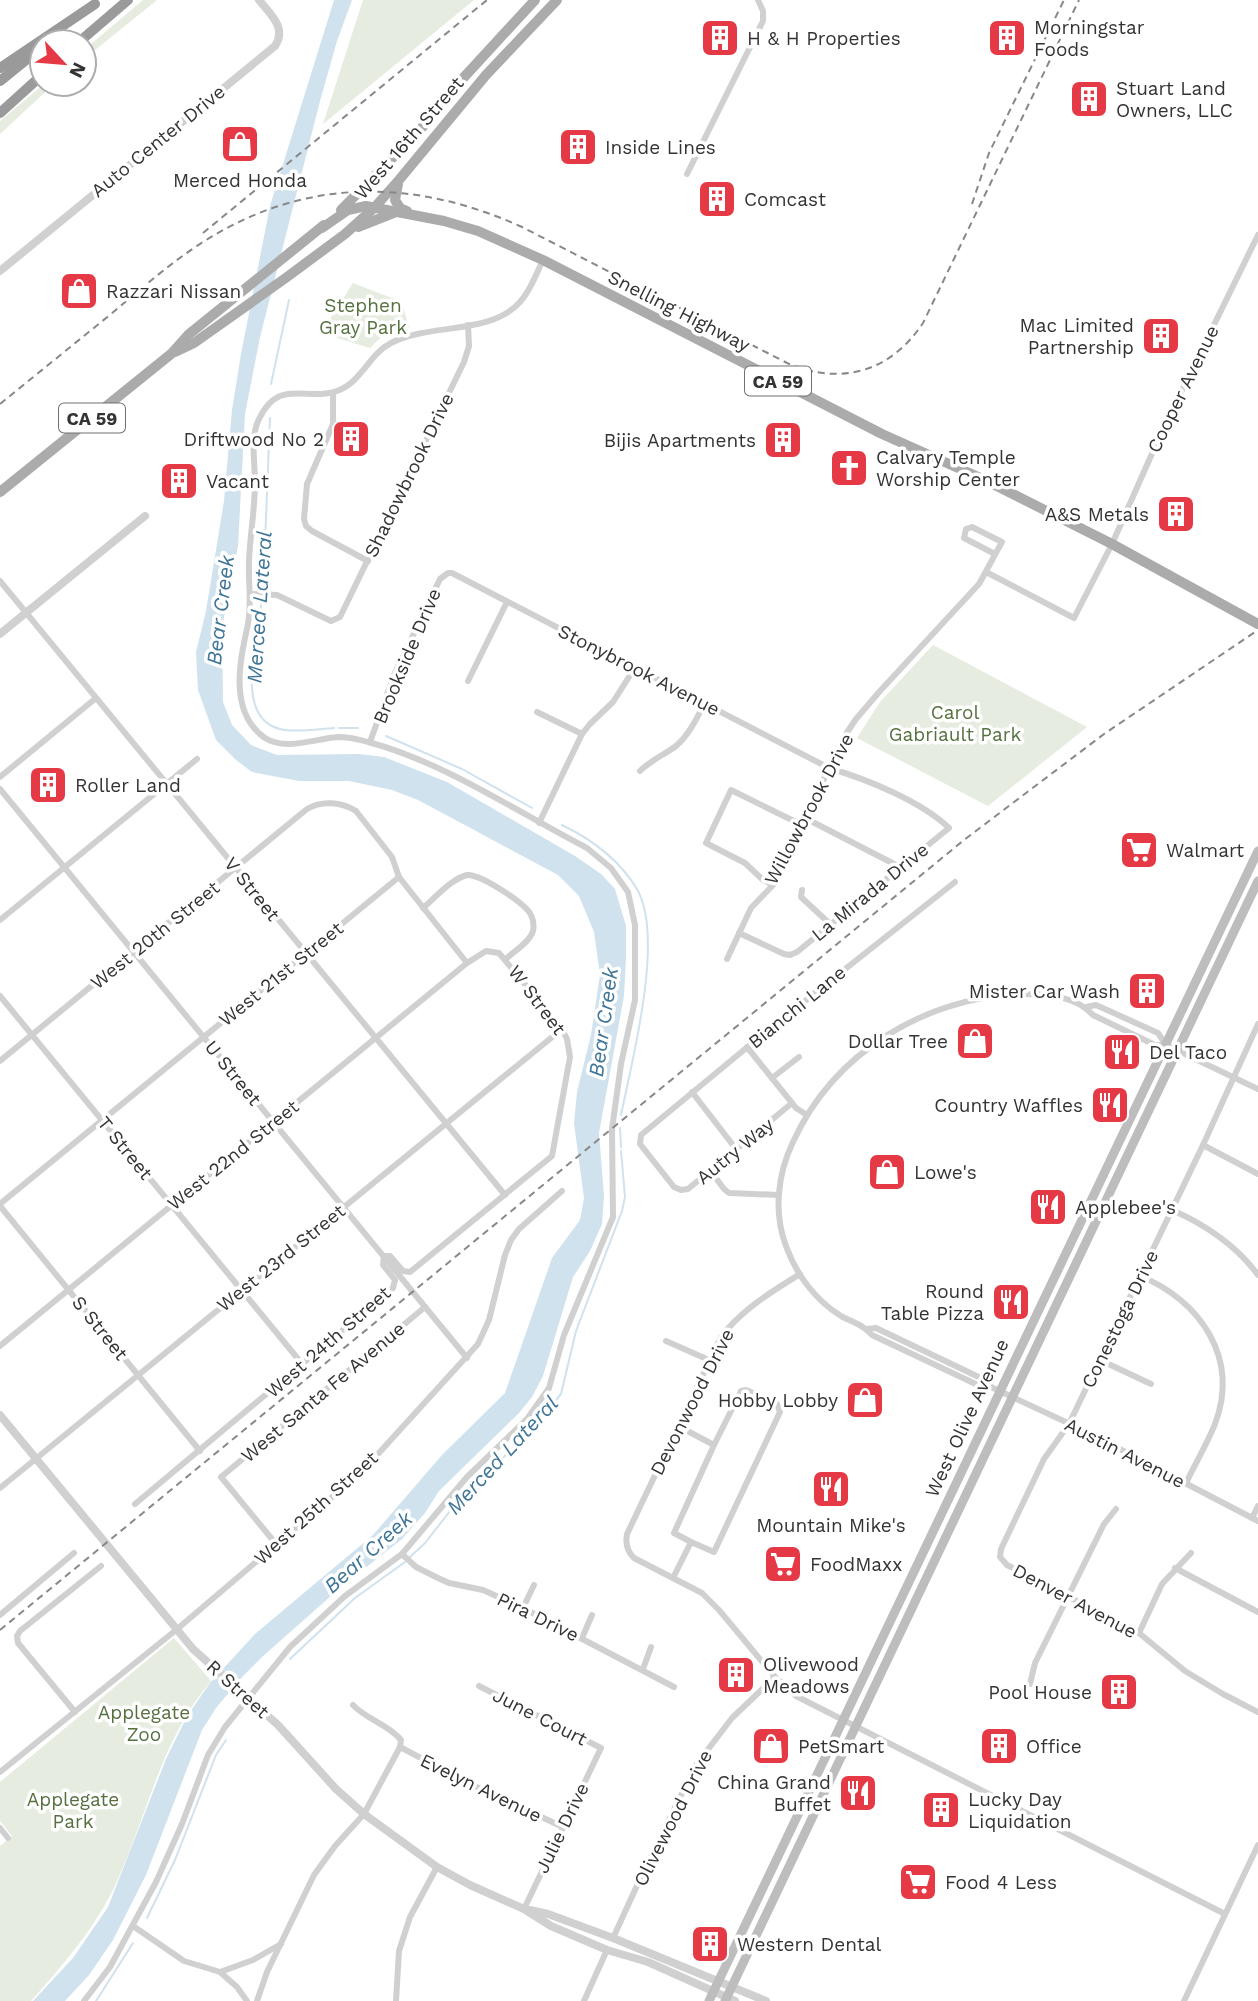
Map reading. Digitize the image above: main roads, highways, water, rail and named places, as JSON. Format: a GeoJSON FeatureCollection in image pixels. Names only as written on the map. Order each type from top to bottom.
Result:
{"type":"FeatureCollection","features":[{"type":"Feature","properties":{"kind":"highway"},"geometry":{"type":"LineString","coordinates":[[95,28],[128,0]]}},
{"type":"Feature","properties":{"kind":"highway"},"geometry":{"type":"LineString","coordinates":[[65,28],[97,2]]}},
{"type":"Feature","properties":{"kind":"highway"},"geometry":{"type":"LineString","coordinates":[[0,68],[97,2]]}},
{"type":"Feature","properties":{"kind":"highway"},"geometry":{"type":"LineString","coordinates":[[0,81],[28,58]]}},
{"type":"Feature","properties":{"kind":"highway"},"geometry":{"type":"LineString","coordinates":[[0,107],[28,85]]}},
{"type":"Feature","properties":{"kind":"highway"},"geometry":{"type":"LineString","coordinates":[[0,113],[28,87]]}},
{"type":"Feature","properties":{"kind":"main road","name":"West 16th Street"},"geometry":{"type":"LineString","coordinates":[[0,492],[171,354],[188,335],[322,228],[420,130],[455,87],[535,0]]}},
{"type":"Feature","properties":{"kind":"main road","name":"West 16th Street"},"geometry":{"type":"LineString","coordinates":[[171,354],[194,343],[345,234],[399,180],[486,75],[556,0]]}},
{"type":"Feature","properties":{"kind":"main road"},"geometry":{"type":"LineString","coordinates":[[371,207],[369,192],[410,146],[420,130]]}},
{"type":"Feature","properties":{"kind":"main road"},"geometry":{"type":"LineString","coordinates":[[399,180],[394,197],[397,205],[421,216]]}},
{"type":"Feature","properties":{"kind":"main road","name":"CA 59"},"geometry":{"type":"LineString","coordinates":[[322,228],[348,210],[359,206],[371,207]]}},
{"type":"Feature","properties":{"kind":"main road","name":"Snelling Highway"},"geometry":{"type":"LineString","coordinates":[[371,207],[421,216],[478,231],[543,260],[890,438],[985,481],[1112,544],[1258,624]]}},
{"type":"Feature","properties":{"kind":"main road","name":"CA 59"},"geometry":{"type":"LineString","coordinates":[[345,234],[397,212]]}},
{"type":"Feature","properties":{"kind":"main road","name":"Snelling Highway"},"geometry":{"type":"LineString","coordinates":[[1226,607],[1230,613],[1258,631]]}},
{"type":"Feature","properties":{"kind":"main road","name":"West Olive Avenue"},"geometry":{"type":"LineString","coordinates":[[709,2001],[844,1721],[995,1390],[1166,1045],[1258,851]]}},
{"type":"Feature","properties":{"kind":"main road"},"geometry":{"type":"LineString","coordinates":[[1258,864],[1258,876]]}},
{"type":"Feature","properties":{"kind":"main road","name":"West Olive Avenue"},"geometry":{"type":"LineString","coordinates":[[729,2000],[732,1988],[855,1727],[1258,881]]}},
{"type":"Feature","properties":{"kind":"water","name":"Bear Creek"},"geometry":{"type":"Polygon","coordinates":[[[334,0],[352,0],[320,101],[260,337],[245,414],[238,546],[222,627],[223,702],[232,725],[251,745],[277,755],[359,754],[384,757],[447,782],[575,856],[601,874],[615,889],[626,926],[626,958],[624,996],[599,1133],[604,1196],[602,1224],[590,1251],[573,1277],[543,1376],[532,1397],[439,1491],[425,1513],[402,1539],[341,1587],[262,1657],[216,1708],[202,1730],[146,1875],[113,1940],[89,1975],[65,2001],[33,2001],[73,1958],[108,1907],[166,1759],[187,1716],[210,1683],[255,1634],[373,1535],[442,1455],[505,1393],[552,1258],[580,1220],[584,1198],[574,1123],[577,1092],[591,1035],[600,975],[594,932],[579,896],[558,875],[418,800],[392,790],[349,781],[299,781],[252,772],[216,740],[198,690],[196,652],[206,611],[224,501],[232,410],[270,206],[334,0]]]}},
{"type":"Feature","properties":{"kind":"waterway","name":"Merced Lateral"},"geometry":{"type":"LineString","coordinates":[[271,384],[289,300]]}},
{"type":"Feature","properties":{"kind":"waterway","name":"Merced Lateral"},"geometry":{"type":"LineString","coordinates":[[263,592],[270,418]]}},
{"type":"Feature","properties":{"kind":"waterway","name":"Merced Lateral"},"geometry":{"type":"LineString","coordinates":[[262,597],[252,672],[256,708],[265,721],[280,729],[300,731],[334,728]]}},
{"type":"Feature","properties":{"kind":"waterway","name":"Merced Lateral"},"geometry":{"type":"LineString","coordinates":[[339,728],[358,728]]}},
{"type":"Feature","properties":{"kind":"waterway","name":"Merced Lateral"},"geometry":{"type":"LineString","coordinates":[[386,736],[462,769],[532,808]]}},
{"type":"Feature","properties":{"kind":"waterway","name":"Merced Lateral"},"geometry":{"type":"LineString","coordinates":[[562,825],[585,837],[615,861],[638,891],[645,912],[647,969],[638,1033],[621,1115]]}},
{"type":"Feature","properties":{"kind":"waterway","name":"Merced Lateral"},"geometry":{"type":"LineString","coordinates":[[620,1128],[621,1147]]}},
{"type":"Feature","properties":{"kind":"waterway","name":"Merced Lateral"},"geometry":{"type":"LineString","coordinates":[[409,1558],[425,1543],[454,1506],[529,1432],[561,1394],[576,1331],[622,1211],[625,1197],[621,1151]]}},
{"type":"Feature","properties":{"kind":"waterway","name":"Merced Lateral"},"geometry":{"type":"LineString","coordinates":[[290,1659],[355,1598],[405,1562]]}},
{"type":"Feature","properties":{"kind":"waterway","name":"Merced Lateral"},"geometry":{"type":"LineString","coordinates":[[147,1918],[175,1860],[216,1755],[226,1740]]}},
{"type":"Feature","properties":{"kind":"waterway","name":"Merced Lateral"},"geometry":{"type":"LineString","coordinates":[[96,2001],[133,1943]]}},
{"type":"Feature","properties":{"kind":"railway"},"geometry":{"type":"LineString","coordinates":[[203,233],[487,0]]}},
{"type":"Feature","properties":{"kind":"railway"},"geometry":{"type":"LineString","coordinates":[[972,204],[989,153],[1064,0]]}},
{"type":"Feature","properties":{"kind":"railway"},"geometry":{"type":"LineString","coordinates":[[0,404],[156,276],[203,242],[242,221],[281,205],[320,196],[360,192],[401,193],[481,211],[522,227],[791,365],[829,374],[865,370],[896,353],[923,323],[1079,0]]}},
{"type":"Feature","properties":{"kind":"railway"},"geometry":{"type":"LineString","coordinates":[[0,1630],[964,840],[1104,734],[1258,630]]}},
{"type":"Feature","properties":{"kind":"place","name":"H & H Properties"},"geometry":{"type":"Point","coordinates":[720,38]}},
{"type":"Feature","properties":{"kind":"place","name":"Morningstar Foods"},"geometry":{"type":"Point","coordinates":[1007,38]}},
{"type":"Feature","properties":{"kind":"place","name":"Stuart Land Owners, LLC"},"geometry":{"type":"Point","coordinates":[1089,99]}},
{"type":"Feature","properties":{"kind":"place","name":"Merced Honda"},"geometry":{"type":"Point","coordinates":[240,144]}},
{"type":"Feature","properties":{"kind":"place","name":"Inside Lines"},"geometry":{"type":"Point","coordinates":[578,147]}},
{"type":"Feature","properties":{"kind":"place","name":"Comcast"},"geometry":{"type":"Point","coordinates":[717,199]}},
{"type":"Feature","properties":{"kind":"place","name":"Razzari Nissan"},"geometry":{"type":"Point","coordinates":[79,291]}},
{"type":"Feature","properties":{"kind":"place","name":"Mac Limited Partnership"},"geometry":{"type":"Point","coordinates":[1161,336]}},
{"type":"Feature","properties":{"kind":"place","name":"Driftwood No 2"},"geometry":{"type":"Point","coordinates":[351,439]}},
{"type":"Feature","properties":{"kind":"place","name":"Bijis Apartments"},"geometry":{"type":"Point","coordinates":[783,440]}},
{"type":"Feature","properties":{"kind":"place","name":"Calvary Temple Worship Center"},"geometry":{"type":"Point","coordinates":[849,468]}},
{"type":"Feature","properties":{"kind":"place","name":"Vacant"},"geometry":{"type":"Point","coordinates":[179,481]}},
{"type":"Feature","properties":{"kind":"place","name":"A&S Metals"},"geometry":{"type":"Point","coordinates":[1176,514]}},
{"type":"Feature","properties":{"kind":"place","name":"Roller Land"},"geometry":{"type":"Point","coordinates":[48,785]}},
{"type":"Feature","properties":{"kind":"place","name":"Walmart"},"geometry":{"type":"Point","coordinates":[1139,850]}},
{"type":"Feature","properties":{"kind":"place","name":"Mister Car Wash"},"geometry":{"type":"Point","coordinates":[1147,991]}},
{"type":"Feature","properties":{"kind":"place","name":"Dollar Tree"},"geometry":{"type":"Point","coordinates":[975,1041]}},
{"type":"Feature","properties":{"kind":"place","name":"Del Taco"},"geometry":{"type":"Point","coordinates":[1122,1052]}},
{"type":"Feature","properties":{"kind":"place","name":"Country Waffles"},"geometry":{"type":"Point","coordinates":[1110,1105]}},
{"type":"Feature","properties":{"kind":"place","name":"Lowe's"},"geometry":{"type":"Point","coordinates":[887,1172]}},
{"type":"Feature","properties":{"kind":"place","name":"Applebee's"},"geometry":{"type":"Point","coordinates":[1048,1207]}},
{"type":"Feature","properties":{"kind":"place","name":"Round Table Pizza"},"geometry":{"type":"Point","coordinates":[1011,1302]}},
{"type":"Feature","properties":{"kind":"place","name":"Hobby Lobby"},"geometry":{"type":"Point","coordinates":[865,1400]}},
{"type":"Feature","properties":{"kind":"place","name":"Mountain Mike's"},"geometry":{"type":"Point","coordinates":[831,1489]}},
{"type":"Feature","properties":{"kind":"place","name":"FoodMaxx"},"geometry":{"type":"Point","coordinates":[783,1564]}},
{"type":"Feature","properties":{"kind":"place","name":"Olivewood Meadows"},"geometry":{"type":"Point","coordinates":[736,1675]}},
{"type":"Feature","properties":{"kind":"place","name":"Pool House"},"geometry":{"type":"Point","coordinates":[1119,1692]}},
{"type":"Feature","properties":{"kind":"place","name":"PetSmart"},"geometry":{"type":"Point","coordinates":[771,1746]}},
{"type":"Feature","properties":{"kind":"place","name":"Office"},"geometry":{"type":"Point","coordinates":[999,1746]}},
{"type":"Feature","properties":{"kind":"place","name":"China Grand Buffet"},"geometry":{"type":"Point","coordinates":[858,1793]}},
{"type":"Feature","properties":{"kind":"place","name":"Lucky Day Liquidation"},"geometry":{"type":"Point","coordinates":[941,1810]}},
{"type":"Feature","properties":{"kind":"place","name":"Food 4 Less"},"geometry":{"type":"Point","coordinates":[918,1882]}},
{"type":"Feature","properties":{"kind":"place","name":"Western Dental"},"geometry":{"type":"Point","coordinates":[710,1944]}},
{"type":"Feature","properties":{"kind":"park label","name":"Stephen Gray Park"},"geometry":{"type":"Point","coordinates":[363,316]}},
{"type":"Feature","properties":{"kind":"park label","name":"Carol Gabriault Park"},"geometry":{"type":"Point","coordinates":[955,723]}},
{"type":"Feature","properties":{"kind":"park label","name":"Applegate Zoo"},"geometry":{"type":"Point","coordinates":[144,1723]}},
{"type":"Feature","properties":{"kind":"park label","name":"Applegate Park"},"geometry":{"type":"Point","coordinates":[73,1810]}}]}
